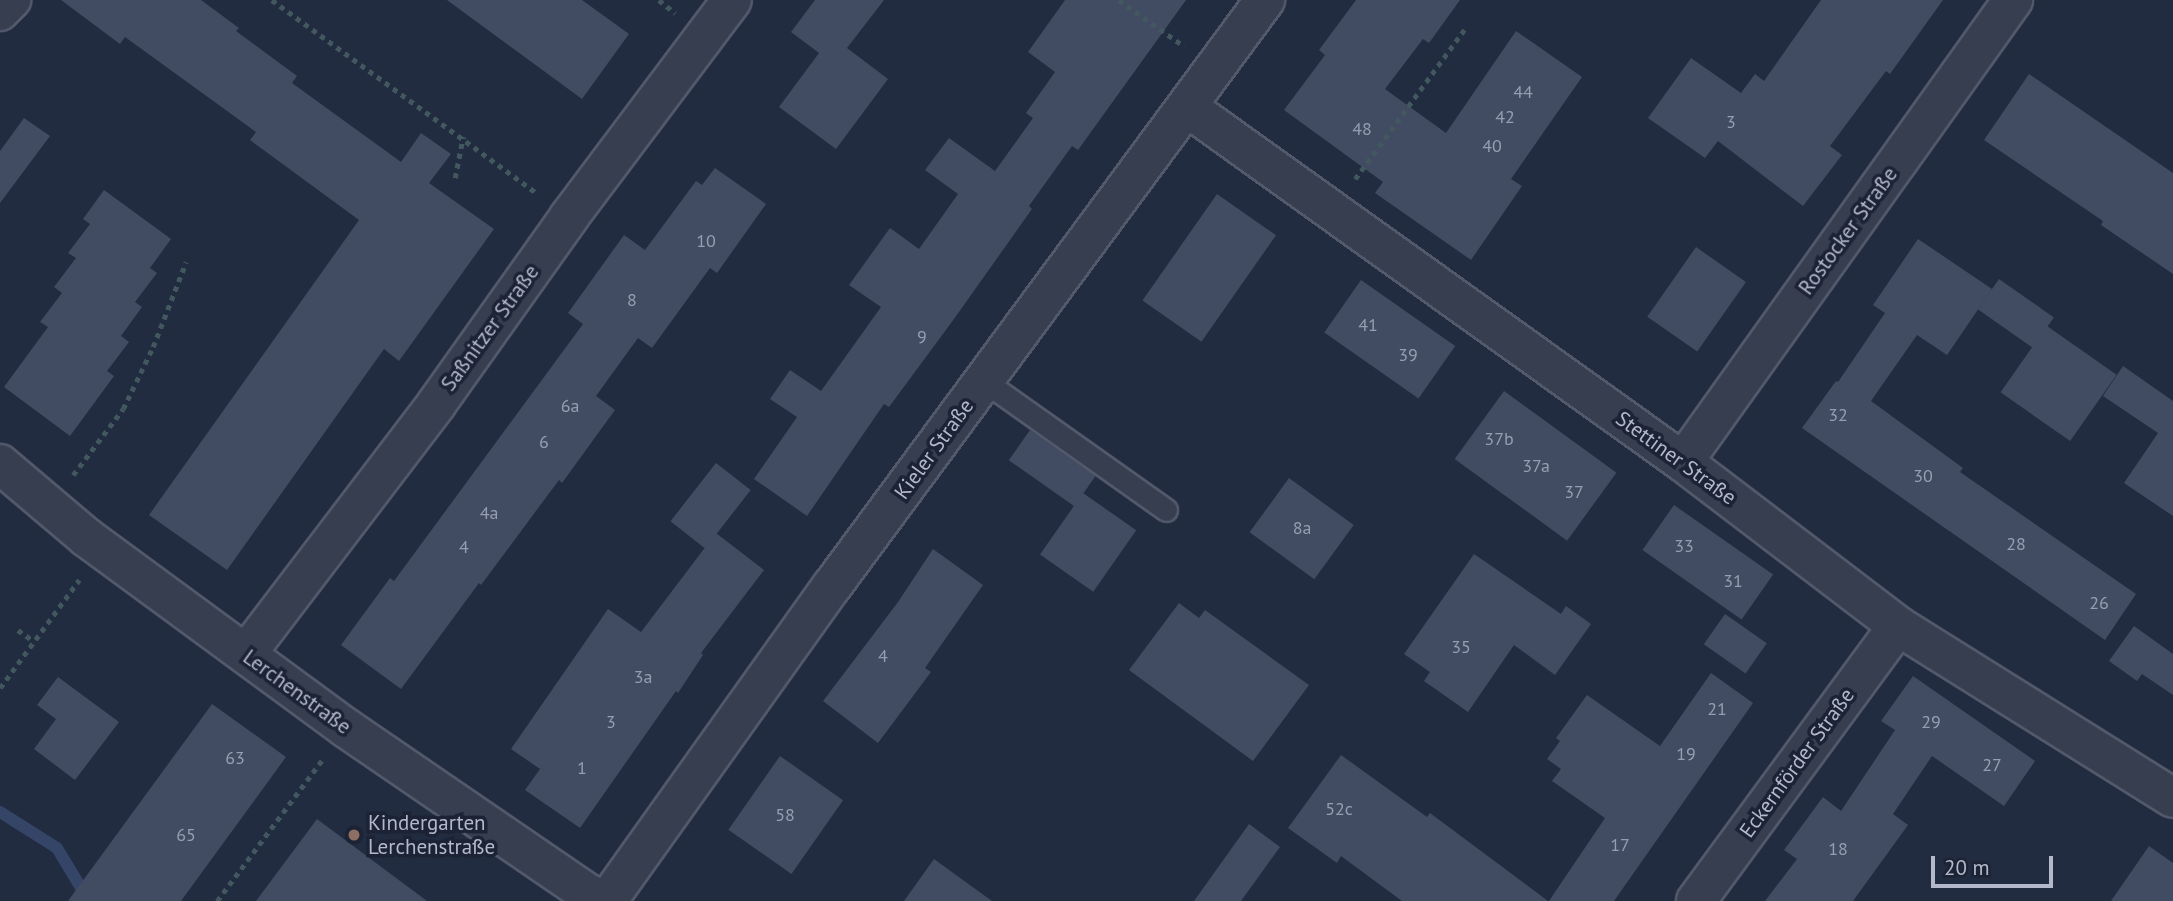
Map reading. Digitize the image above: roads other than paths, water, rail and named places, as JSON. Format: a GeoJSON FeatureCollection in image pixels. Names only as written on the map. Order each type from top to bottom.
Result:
{"type":"FeatureCollection","features":[{"type":"Feature","properties":{"kind":"street"},"geometry":{"type":"LineString","coordinates":[[0,11],[11,0]]}},
{"type":"Feature","properties":{"kind":"street","name":"Saßnitzer Straße"},"geometry":{"type":"LineString","coordinates":[[246,654],[437,403],[569,217],[732,0]]}},
{"type":"Feature","properties":{"kind":"street","name":"Kieler Straße"},"geometry":{"type":"LineString","coordinates":[[596,899],[1265,0]]}},
{"type":"Feature","properties":{"kind":"street","name":"Rostocker Straße"},"geometry":{"type":"LineString","coordinates":[[1683,462],[2013,0]]}},
{"type":"Feature","properties":{"kind":"street","name":"Stettiner Straße"},"geometry":{"type":"LineString","coordinates":[[1187,107],[1683,462],[1898,626],[2173,798]]}},
{"type":"Feature","properties":{"kind":"street","name":"Lerchenstraße"},"geometry":{"type":"LineString","coordinates":[[0,464],[102,548],[346,728],[596,899]]}},
{"type":"Feature","properties":{"kind":"street","name":"Eckernförder Straße"},"geometry":{"type":"LineString","coordinates":[[1696,901],[1898,626]]}},
{"type":"Feature","properties":{"kind":"lane"},"geometry":{"type":"LineString","coordinates":[[984,381],[1166,510]]}},
{"type":"Feature","properties":{"kind":"waterway"},"geometry":{"type":"LineString","coordinates":[[0,812],[57,848],[89,901]]}},
{"type":"Feature","properties":{"kind":"place","name":"Kindergarten Lerchenstraße"},"geometry":{"type":"Point","coordinates":[354,835]}}]}
